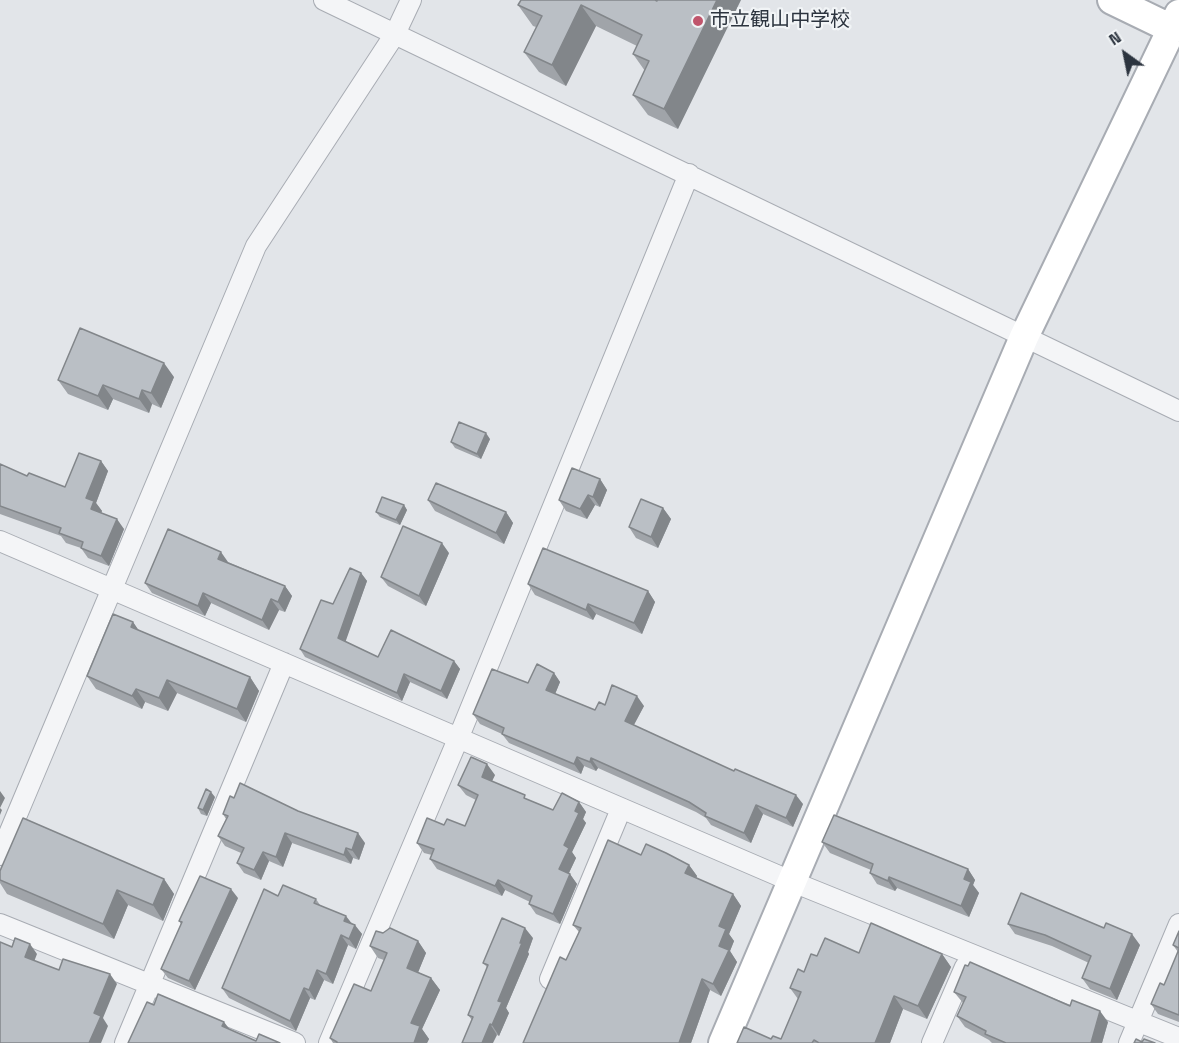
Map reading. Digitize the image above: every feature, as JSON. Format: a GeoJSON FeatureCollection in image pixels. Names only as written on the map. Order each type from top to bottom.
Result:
{"type":"FeatureCollection","features":[{"type":"Feature","properties":{"kind":"street"},"geometry":{"type":"LineString","coordinates":[[324,0],[1179,411]]}},
{"type":"Feature","properties":{"kind":"street"},"geometry":{"type":"LineString","coordinates":[[0,855],[256,246],[395,34],[411,0]]}},
{"type":"Feature","properties":{"kind":"street"},"geometry":{"type":"LineString","coordinates":[[723,1043],[1024,337],[1175,22],[1112,0]]}},
{"type":"Feature","properties":{"kind":"street"},"geometry":{"type":"LineString","coordinates":[[329,1043],[458,739],[689,174]]}},
{"type":"Feature","properties":{"kind":"street"},"geometry":{"type":"LineString","coordinates":[[0,541],[793,882],[1179,1038]]}},
{"type":"Feature","properties":{"kind":"street"},"geometry":{"type":"LineString","coordinates":[[126,1043],[284,663]]}},
{"type":"Feature","properties":{"kind":"street"},"geometry":{"type":"LineString","coordinates":[[542,1000],[621,809]]}},
{"type":"Feature","properties":{"kind":"street"},"geometry":{"type":"LineString","coordinates":[[0,924],[295,1043]]}},
{"type":"Feature","properties":{"kind":"street"},"geometry":{"type":"LineString","coordinates":[[1129,1043],[1179,924]]}},
{"type":"Feature","properties":{"kind":"street"},"geometry":{"type":"LineString","coordinates":[[932,1043],[970,953]]}},
{"type":"Feature","properties":{"kind":"building"},"geometry":{"type":"Polygon","coordinates":[[[521,0],[717,0],[664,109],[633,95],[649,61],[633,54],[642,35],[581,5],[552,65],[524,52],[542,16],[518,5],[521,0]]]}},
{"type":"Feature","properties":{"kind":"building"},"geometry":{"type":"Polygon","coordinates":[[[80,328],[164,363],[151,393],[142,390],[139,399],[103,385],[98,396],[58,380],[80,328]]]}},
{"type":"Feature","properties":{"kind":"building"},"geometry":{"type":"Polygon","coordinates":[[[459,422],[486,433],[477,454],[451,442],[459,422]]]}},
{"type":"Feature","properties":{"kind":"building"},"geometry":{"type":"Polygon","coordinates":[[[79,453],[101,461],[86,498],[94,501],[91,509],[117,519],[101,556],[81,548],[83,542],[59,533],[61,528],[0,506],[0,464],[27,476],[29,473],[65,487],[79,453]]]}},
{"type":"Feature","properties":{"kind":"building"},"geometry":{"type":"Polygon","coordinates":[[[572,468],[600,479],[593,497],[588,495],[580,509],[559,500],[572,468]]]}},
{"type":"Feature","properties":{"kind":"building"},"geometry":{"type":"Polygon","coordinates":[[[436,483],[506,512],[496,533],[428,500],[436,483]]]}},
{"type":"Feature","properties":{"kind":"building"},"geometry":{"type":"Polygon","coordinates":[[[382,497],[404,505],[396,520],[376,512],[382,497]]]}},
{"type":"Feature","properties":{"kind":"building"},"geometry":{"type":"Polygon","coordinates":[[[641,499],[663,508],[651,537],[629,527],[641,499]]]}},
{"type":"Feature","properties":{"kind":"building"},"geometry":{"type":"Polygon","coordinates":[[[403,526],[442,543],[419,596],[381,577],[403,526]]]}},
{"type":"Feature","properties":{"kind":"building"},"geometry":{"type":"Polygon","coordinates":[[[168,529],[221,552],[218,559],[285,586],[278,602],[271,599],[262,620],[203,593],[198,606],[145,583],[168,529]]]}},
{"type":"Feature","properties":{"kind":"building"},"geometry":{"type":"Polygon","coordinates":[[[543,548],[648,591],[634,623],[588,604],[586,610],[528,584],[543,548]]]}},
{"type":"Feature","properties":{"kind":"building"},"geometry":{"type":"Polygon","coordinates":[[[350,568],[361,573],[338,638],[378,657],[391,630],[454,661],[441,691],[404,674],[397,693],[300,649],[321,600],[333,604],[350,568]]]}},
{"type":"Feature","properties":{"kind":"building"},"geometry":{"type":"Polygon","coordinates":[[[113,614],[133,622],[131,627],[250,677],[237,709],[167,680],[159,698],[136,689],[132,696],[87,676],[113,614]]]}},
{"type":"Feature","properties":{"kind":"building"},"geometry":{"type":"Polygon","coordinates":[[[537,664],[554,673],[546,690],[595,710],[599,702],[605,705],[612,685],[637,696],[625,721],[734,771],[735,769],[796,795],[786,818],[756,805],[744,833],[705,816],[706,813],[689,802],[591,758],[590,762],[577,757],[574,764],[502,734],[504,728],[473,714],[492,669],[528,683],[537,664]]]}},
{"type":"Feature","properties":{"kind":"building"},"geometry":{"type":"Polygon","coordinates":[[[471,757],[487,764],[482,777],[525,795],[524,798],[553,810],[562,793],[579,802],[575,811],[579,813],[564,845],[569,848],[559,869],[570,874],[553,914],[529,904],[532,896],[498,880],[495,886],[430,859],[434,849],[417,843],[427,818],[444,825],[447,819],[465,826],[478,795],[458,785],[471,757]]]}},
{"type":"Feature","properties":{"kind":"building"},"geometry":{"type":"Polygon","coordinates":[[[240,783],[298,811],[358,833],[352,850],[346,848],[344,855],[285,833],[276,857],[263,852],[254,870],[237,863],[244,848],[218,836],[228,816],[223,814],[230,796],[234,798],[240,783]]]}},
{"type":"Feature","properties":{"kind":"building"},"geometry":{"type":"Polygon","coordinates":[[[206,789],[211,792],[203,810],[198,808],[206,789]]]}},
{"type":"Feature","properties":{"kind":"building"},"geometry":{"type":"Polygon","coordinates":[[[834,815],[968,869],[964,879],[971,882],[961,906],[889,877],[888,881],[870,873],[873,864],[822,842],[834,815]]]}},
{"type":"Feature","properties":{"kind":"building"},"geometry":{"type":"Polygon","coordinates":[[[23,818],[164,879],[153,905],[117,890],[103,924],[0,880],[0,871],[23,818]]]}},
{"type":"Feature","properties":{"kind":"building"},"geometry":{"type":"Polygon","coordinates":[[[608,840],[641,855],[646,844],[689,865],[685,873],[733,894],[719,926],[726,929],[719,946],[729,950],[713,984],[702,979],[679,1043],[523,1043],[560,957],[566,960],[581,928],[573,925],[608,840]]]}},
{"type":"Feature","properties":{"kind":"building"},"geometry":{"type":"Polygon","coordinates":[[[200,876],[231,889],[189,981],[161,969],[182,922],[179,921],[200,876]]]}},
{"type":"Feature","properties":{"kind":"building"},"geometry":{"type":"Polygon","coordinates":[[[283,885],[316,899],[314,903],[346,916],[344,921],[355,925],[349,939],[341,935],[326,974],[317,970],[309,990],[304,988],[290,1021],[222,988],[264,889],[278,896],[283,885]]]}},
{"type":"Feature","properties":{"kind":"building"},"geometry":{"type":"Polygon","coordinates":[[[1021,893],[1104,928],[1106,923],[1132,934],[1110,989],[1082,978],[1091,956],[1045,935],[1008,924],[1021,893]]]}},
{"type":"Feature","properties":{"kind":"building"},"geometry":{"type":"Polygon","coordinates":[[[502,918],[525,928],[520,943],[522,943],[498,1001],[502,1002],[482,1043],[462,1043],[473,1017],[468,1015],[488,965],[483,963],[502,918]]]}},
{"type":"Feature","properties":{"kind":"building"},"geometry":{"type":"Polygon","coordinates":[[[871,923],[942,954],[918,1006],[894,996],[875,1043],[819,1043],[814,1040],[812,1043],[737,1043],[744,1027],[771,1039],[773,1036],[781,1039],[801,992],[790,988],[798,969],[804,972],[811,954],[817,956],[825,938],[859,953],[871,923]]]}},
{"type":"Feature","properties":{"kind":"building"},"geometry":{"type":"Polygon","coordinates":[[[390,928],[418,941],[407,968],[431,978],[411,1023],[420,1026],[414,1043],[337,1043],[330,1038],[354,984],[371,991],[387,953],[370,946],[376,931],[383,933],[390,928]]]}},
{"type":"Feature","properties":{"kind":"building"},"geometry":{"type":"Polygon","coordinates":[[[1179,931],[1179,948],[1173,945],[1179,931]]]}},
{"type":"Feature","properties":{"kind":"building"},"geometry":{"type":"Polygon","coordinates":[[[15,938],[30,944],[25,957],[59,970],[63,959],[110,974],[94,1013],[101,1016],[89,1043],[0,1043],[0,942],[12,947],[15,938]]]}},
{"type":"Feature","properties":{"kind":"building"},"geometry":{"type":"Polygon","coordinates":[[[1179,949],[1179,1015],[1151,1004],[1160,983],[1164,985],[1179,949]]]}},
{"type":"Feature","properties":{"kind":"building"},"geometry":{"type":"Polygon","coordinates":[[[970,962],[1070,1006],[1072,1000],[1100,1011],[1091,1043],[1006,1043],[985,1034],[986,1031],[957,1016],[966,997],[954,992],[965,965],[968,966],[970,962]]]}},
{"type":"Feature","properties":{"kind":"building"},"geometry":{"type":"Polygon","coordinates":[[[158,994],[224,1022],[222,1026],[256,1041],[259,1034],[280,1043],[128,1043],[147,1002],[154,1005],[158,994]]]}},
{"type":"Feature","properties":{"kind":"building"},"geometry":{"type":"Polygon","coordinates":[[[1136,1039],[1142,1042],[1144,1039],[1155,1043],[1134,1043],[1136,1039]]]}},
{"type":"Feature","properties":{"kind":"place","name":"市立観山中学校"},"geometry":{"type":"Point","coordinates":[698,21]}}]}
